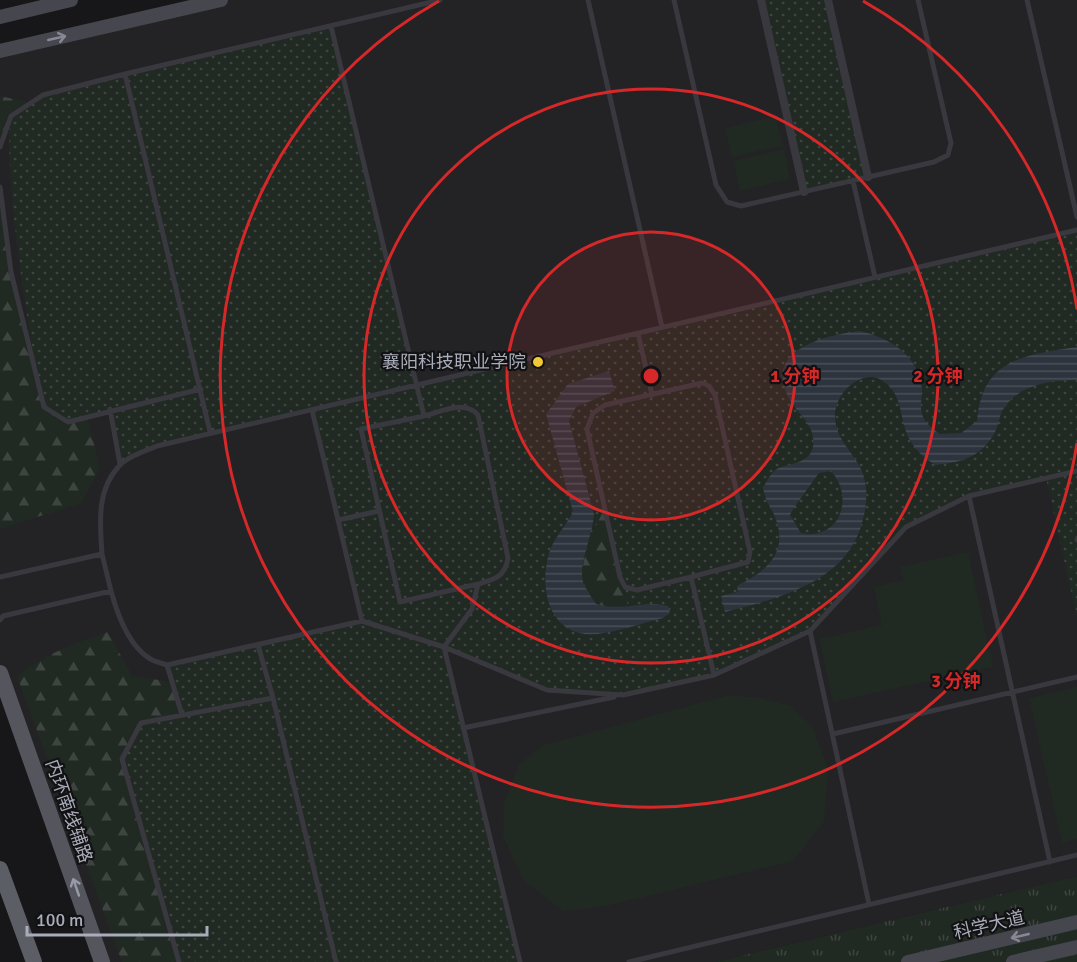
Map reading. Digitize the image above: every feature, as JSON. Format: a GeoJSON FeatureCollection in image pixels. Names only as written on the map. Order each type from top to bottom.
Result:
{"type":"FeatureCollection","features":[{"type":"Feature","properties":{"kind":"highway"},"geometry":{"type":"LineString","coordinates":[[0,867],[34,962]]}},
{"type":"Feature","properties":{"kind":"main road"},"geometry":{"type":"LineString","coordinates":[[0,17],[71,0]]}},
{"type":"Feature","properties":{"kind":"main road"},"geometry":{"type":"LineString","coordinates":[[0,51],[221,0]]}},
{"type":"Feature","properties":{"kind":"main road","name":"内环南线辅路"},"geometry":{"type":"LineString","coordinates":[[0,673],[102,962]]}},
{"type":"Feature","properties":{"kind":"main road"},"geometry":{"type":"LineString","coordinates":[[87,918],[96,962]]}},
{"type":"Feature","properties":{"kind":"main road","name":"科学大道"},"geometry":{"type":"LineString","coordinates":[[908,962],[1077,922]]}},
{"type":"Feature","properties":{"kind":"main road"},"geometry":{"type":"LineString","coordinates":[[1013,962],[1077,947]]}},
{"type":"Feature","properties":{"kind":"street"},"geometry":{"type":"LineString","coordinates":[[761,0],[804,192]]}},
{"type":"Feature","properties":{"kind":"street"},"geometry":{"type":"LineString","coordinates":[[828,0],[868,177]]}},
{"type":"Feature","properties":{"kind":"lane"},"geometry":{"type":"LineString","coordinates":[[0,147],[11,116],[43,95],[440,0]]}},
{"type":"Feature","properties":{"kind":"lane"},"geometry":{"type":"LineString","coordinates":[[588,0],[662,327]]}},
{"type":"Feature","properties":{"kind":"lane"},"geometry":{"type":"LineString","coordinates":[[674,0],[716,185],[727,202],[741,206],[934,162],[948,155],[951,143],[918,0]]}},
{"type":"Feature","properties":{"kind":"lane"},"geometry":{"type":"LineString","coordinates":[[1027,0],[1077,217]]}},
{"type":"Feature","properties":{"kind":"lane"},"geometry":{"type":"LineString","coordinates":[[331,26],[424,416]]}},
{"type":"Feature","properties":{"kind":"lane"},"geometry":{"type":"LineString","coordinates":[[125,74],[210,432]]}},
{"type":"Feature","properties":{"kind":"lane"},"geometry":{"type":"LineString","coordinates":[[853,181],[875,277]]}},
{"type":"Feature","properties":{"kind":"lane"},"geometry":{"type":"LineString","coordinates":[[0,187],[11,272],[44,407],[68,422],[110,409],[201,389]]}},
{"type":"Feature","properties":{"kind":"lane"},"geometry":{"type":"LineString","coordinates":[[623,695],[547,690],[444,647],[362,621],[167,665],[148,658],[117,616],[102,554],[99,509],[107,484],[120,464],[157,446],[210,432],[1077,230]]}},
{"type":"Feature","properties":{"kind":"lane"},"geometry":{"type":"LineString","coordinates":[[638,333],[652,395]]}},
{"type":"Feature","properties":{"kind":"lane"},"geometry":{"type":"LineString","coordinates":[[702,383],[709,386],[715,395],[750,552],[748,562],[691,577],[637,590],[625,587],[620,577],[587,429],[593,413],[605,405],[702,383]]}},
{"type":"Feature","properties":{"kind":"lane"},"geometry":{"type":"LineString","coordinates":[[461,406],[473,409],[478,415],[508,558],[506,571],[496,579],[400,602],[379,511],[361,429],[461,406]]}},
{"type":"Feature","properties":{"kind":"lane"},"geometry":{"type":"LineString","coordinates":[[110,409],[120,464]]}},
{"type":"Feature","properties":{"kind":"lane"},"geometry":{"type":"LineString","coordinates":[[312,410],[362,621]]}},
{"type":"Feature","properties":{"kind":"lane"},"geometry":{"type":"LineString","coordinates":[[463,729],[714,675],[810,631],[906,527],[969,496],[1077,471]]}},
{"type":"Feature","properties":{"kind":"lane"},"geometry":{"type":"LineString","coordinates":[[969,496],[1050,862]]}},
{"type":"Feature","properties":{"kind":"lane"},"geometry":{"type":"LineString","coordinates":[[338,520],[379,511]]}},
{"type":"Feature","properties":{"kind":"lane"},"geometry":{"type":"LineString","coordinates":[[0,577],[102,554]]}},
{"type":"Feature","properties":{"kind":"lane"},"geometry":{"type":"LineString","coordinates":[[691,577],[714,675]]}},
{"type":"Feature","properties":{"kind":"lane"},"geometry":{"type":"LineString","coordinates":[[478,584],[472,609],[444,647],[520,962]]}},
{"type":"Feature","properties":{"kind":"lane"},"geometry":{"type":"LineString","coordinates":[[0,620],[3,616],[111,591]]}},
{"type":"Feature","properties":{"kind":"lane"},"geometry":{"type":"LineString","coordinates":[[810,631],[869,904]]}},
{"type":"Feature","properties":{"kind":"lane"},"geometry":{"type":"LineString","coordinates":[[258,645],[273,698],[336,962]]}},
{"type":"Feature","properties":{"kind":"lane"},"geometry":{"type":"LineString","coordinates":[[167,665],[182,715]]}},
{"type":"Feature","properties":{"kind":"lane"},"geometry":{"type":"LineString","coordinates":[[833,734],[1077,677]]}},
{"type":"Feature","properties":{"kind":"lane"},"geometry":{"type":"LineString","coordinates":[[179,962],[122,759],[141,723],[273,698]]}},
{"type":"Feature","properties":{"kind":"lane"},"geometry":{"type":"LineString","coordinates":[[629,962],[1077,855]]}},
{"type":"Feature","properties":{"kind":"shaded area","name":"襄阳科技职业学院"},"geometry":{"type":"Polygon","coordinates":[[[221,0],[1077,0],[1077,876],[715,962],[102,962],[0,673],[0,51],[221,0]]]}},
{"type":"Feature","properties":{"kind":"shaded area"},"geometry":{"type":"Polygon","coordinates":[[[859,331],[881,338],[892,343],[909,358],[920,378],[923,417],[939,434],[961,433],[977,421],[987,384],[1009,363],[1024,357],[1077,347],[1077,380],[1045,383],[1016,395],[1002,411],[994,434],[983,448],[953,463],[935,465],[915,448],[910,440],[899,403],[892,389],[878,378],[860,379],[840,397],[835,414],[841,439],[859,466],[866,485],[863,519],[855,541],[843,558],[809,584],[789,593],[725,612],[721,596],[738,592],[737,586],[766,567],[777,551],[779,530],[763,487],[775,470],[808,457],[813,446],[812,432],[789,398],[783,382],[784,368],[791,357],[802,348],[815,341],[859,331]],[[831,471],[819,473],[793,509],[790,515],[801,533],[814,534],[834,524],[840,515],[842,504],[842,493],[831,471]]]}},
{"type":"Feature","properties":{"kind":"shaded area"},"geometry":{"type":"Polygon","coordinates":[[[609,371],[615,391],[576,407],[569,421],[594,514],[582,567],[583,582],[596,604],[615,607],[650,604],[668,606],[670,613],[663,618],[624,629],[586,634],[572,630],[561,623],[553,613],[548,601],[547,560],[551,548],[573,512],[546,414],[568,384],[609,371]]]}},
{"type":"Feature","properties":{"kind":"green space"},"geometry":{"type":"Polygon","coordinates":[[[761,0],[829,0],[868,177],[804,192],[761,0]]]}},
{"type":"Feature","properties":{"kind":"green space"},"geometry":{"type":"Polygon","coordinates":[[[331,26],[417,383],[1077,230],[1077,618],[1046,478],[969,496],[906,527],[810,631],[714,675],[623,695],[547,690],[444,648],[520,962],[179,962],[122,759],[141,723],[182,715],[167,665],[361,621],[312,410],[157,446],[120,464],[110,410],[68,422],[44,407],[38,381],[13,211],[9,137],[12,115],[43,95],[331,26]]]}},
{"type":"Feature","properties":{"kind":"green space"},"geometry":{"type":"Polygon","coordinates":[[[0,96],[31,103],[11,116],[0,147],[0,96]]]}},
{"type":"Feature","properties":{"kind":"green space"},"geometry":{"type":"Polygon","coordinates":[[[776,116],[783,146],[732,157],[725,128],[776,116]]]}},
{"type":"Feature","properties":{"kind":"green space"},"geometry":{"type":"Polygon","coordinates":[[[784,149],[790,179],[740,191],[733,161],[784,149]]]}},
{"type":"Feature","properties":{"kind":"green space"},"geometry":{"type":"Polygon","coordinates":[[[0,187],[11,272],[44,406],[68,422],[87,416],[100,468],[81,503],[0,529],[0,187]]]}},
{"type":"Feature","properties":{"kind":"green space"},"geometry":{"type":"Polygon","coordinates":[[[605,508],[628,608],[610,608],[596,604],[584,583],[585,555],[605,508]]]}},
{"type":"Feature","properties":{"kind":"green space"},"geometry":{"type":"Polygon","coordinates":[[[968,552],[993,667],[833,702],[819,639],[882,625],[874,587],[903,580],[900,567],[968,552]]]}},
{"type":"Feature","properties":{"kind":"green space"},"geometry":{"type":"Polygon","coordinates":[[[108,632],[132,676],[172,682],[182,715],[141,723],[122,759],[179,962],[122,962],[17,676],[61,650],[108,632]]]}},
{"type":"Feature","properties":{"kind":"green space"},"geometry":{"type":"Polygon","coordinates":[[[1077,687],[1077,839],[1062,843],[1029,698],[1077,687]]]}},
{"type":"Feature","properties":{"kind":"green space"},"geometry":{"type":"Polygon","coordinates":[[[729,695],[760,698],[791,706],[812,726],[828,768],[824,822],[793,861],[606,906],[563,911],[524,881],[503,837],[504,803],[519,764],[544,745],[729,695]]]}},
{"type":"Feature","properties":{"kind":"green space"},"geometry":{"type":"Polygon","coordinates":[[[1077,876],[1077,962],[715,962],[1077,876]]]}},
{"type":"Feature","properties":{"kind":"place","name":"襄阳科技职业学院"},"geometry":{"type":"Point","coordinates":[538,362]}}]}
